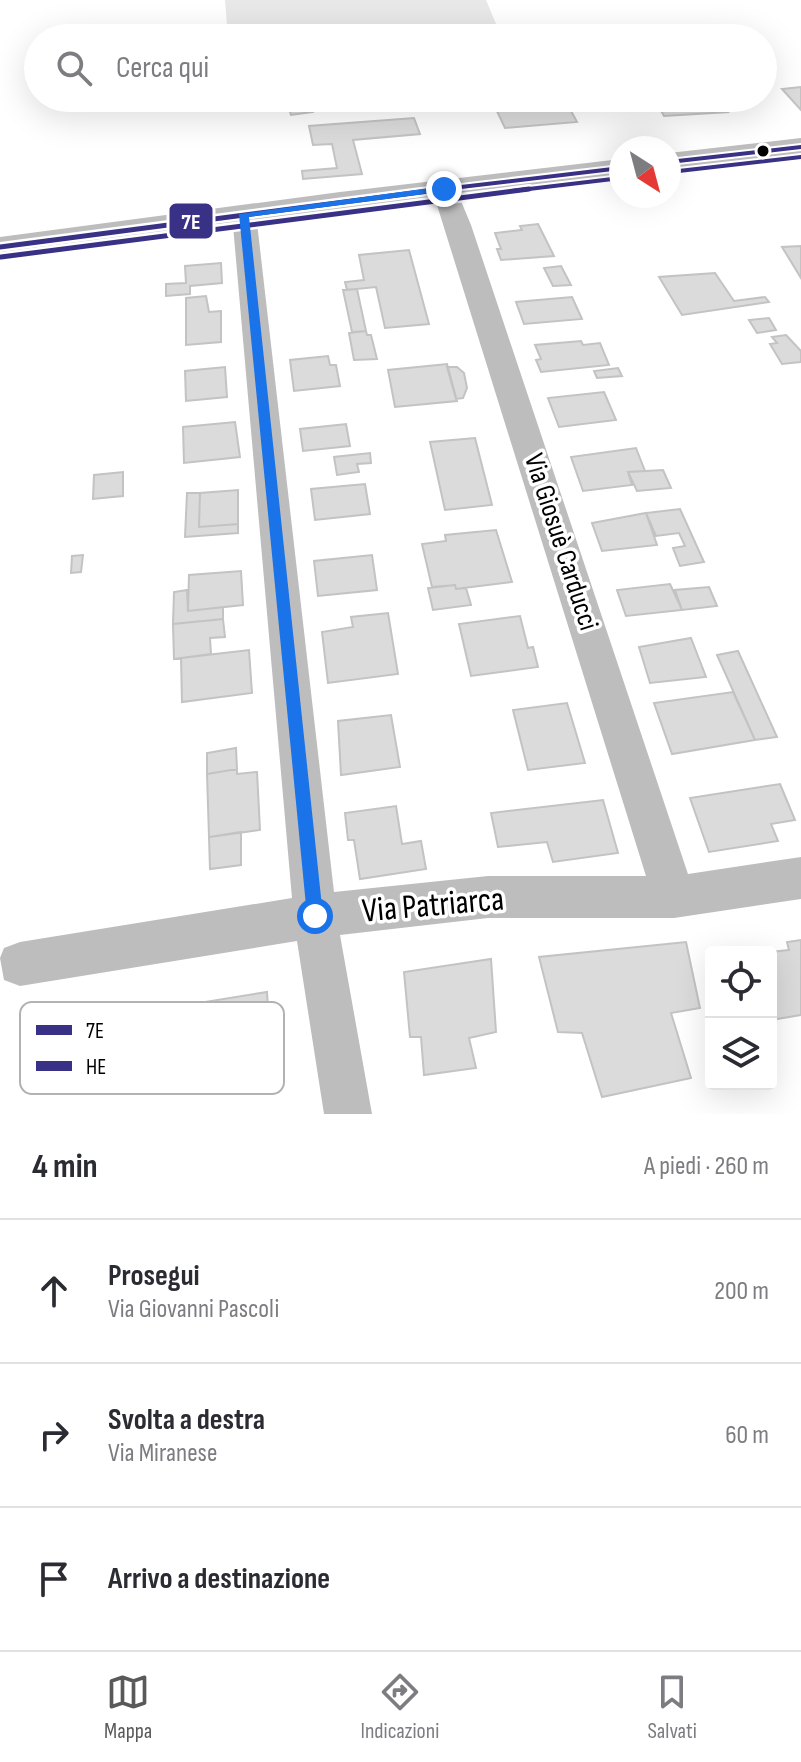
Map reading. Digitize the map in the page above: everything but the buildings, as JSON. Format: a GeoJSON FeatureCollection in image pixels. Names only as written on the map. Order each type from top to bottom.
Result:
{"type":"FeatureCollection","features":[{"type":"Feature","properties":{"kind":"main road"},"geometry":{"type":"LineString","coordinates":[[681,161],[801,147]]}},
{"type":"Feature","properties":{"kind":"main road"},"geometry":{"type":"LineString","coordinates":[[0,247],[609,169]]}},
{"type":"Feature","properties":{"kind":"street","name":"Via Giosuè Carducci"},"geometry":{"type":"LineString","coordinates":[[444,189],[674,897]]}},
{"type":"Feature","properties":{"kind":"street"},"geometry":{"type":"LineString","coordinates":[[244,214],[315,916],[348,1114]]}},
{"type":"Feature","properties":{"kind":"street","name":"Via Patriarca"},"geometry":{"type":"LineString","coordinates":[[20,964],[315,916],[488,897],[674,897],[801,878]]}},
{"type":"Feature","properties":{"kind":"shaded area"},"geometry":{"type":"Polygon","coordinates":[[[225,0],[486,0],[496,24],[227,24],[225,0]]]}},
{"type":"Feature","properties":{"kind":"transit line","name":"7E"},"geometry":{"type":"LineString","coordinates":[[681,161],[801,147]]}},
{"type":"Feature","properties":{"kind":"transit line","name":"HE"},"geometry":{"type":"LineString","coordinates":[[681,171],[801,157]]}},
{"type":"Feature","properties":{"kind":"transit line","name":"7E"},"geometry":{"type":"LineString","coordinates":[[0,247],[340,201],[609,169]]}},
{"type":"Feature","properties":{"kind":"transit line","name":"HE"},"geometry":{"type":"LineString","coordinates":[[1,257],[341,211],[609,179]]}},
{"type":"Feature","properties":{"kind":"route"},"geometry":{"type":"LineString","coordinates":[[315,916],[244,214],[444,189]]}}]}
